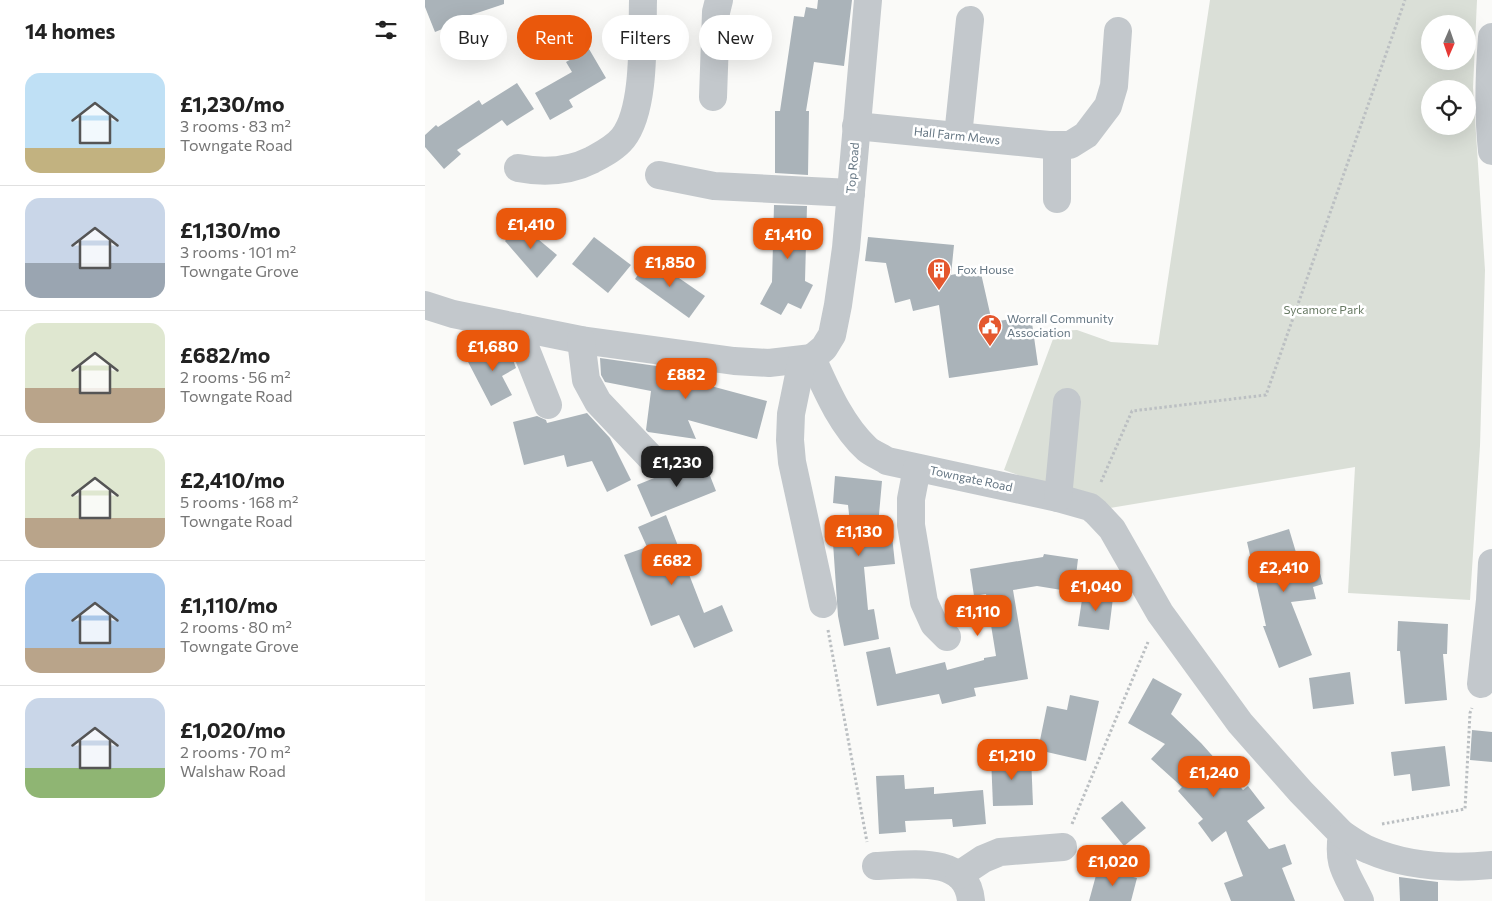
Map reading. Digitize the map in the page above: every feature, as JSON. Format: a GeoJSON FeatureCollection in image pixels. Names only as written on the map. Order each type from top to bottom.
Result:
{"type":"FeatureCollection","features":[{"type":"Feature","properties":{"kind":"street"},"geometry":{"type":"LineString","coordinates":[[518,168],[552,172],[578,167],[608,151],[623,138],[634,118],[640,96],[643,0]]}},
{"type":"Feature","properties":{"kind":"street"},"geometry":{"type":"LineString","coordinates":[[713,97],[716,12],[719,0]]}},
{"type":"Feature","properties":{"kind":"street","name":"Top Road"},"geometry":{"type":"LineString","coordinates":[[807,359],[823,348],[832,335],[838,305],[851,193],[868,0]]}},
{"type":"Feature","properties":{"kind":"street"},"geometry":{"type":"LineString","coordinates":[[958,136],[970,20]]}},
{"type":"Feature","properties":{"kind":"street","name":"Hall Farm Mews"},"geometry":{"type":"LineString","coordinates":[[856,126],[1070,145],[1086,135],[1108,106],[1114,86],[1118,31]]}},
{"type":"Feature","properties":{"kind":"street"},"geometry":{"type":"LineString","coordinates":[[1492,37],[1489,125],[1492,151]]}},
{"type":"Feature","properties":{"kind":"street"},"geometry":{"type":"LineString","coordinates":[[1057,145],[1057,199]]}},
{"type":"Feature","properties":{"kind":"street"},"geometry":{"type":"LineString","coordinates":[[659,175],[714,186],[851,193]]}},
{"type":"Feature","properties":{"kind":"street"},"geometry":{"type":"LineString","coordinates":[[425,305],[453,314],[581,340],[734,361],[769,363],[807,359],[791,414],[790,440],[792,462],[823,604]]}},
{"type":"Feature","properties":{"kind":"street"},"geometry":{"type":"LineString","coordinates":[[517,327],[548,405]]}},
{"type":"Feature","properties":{"kind":"street"},"geometry":{"type":"LineString","coordinates":[[581,340],[586,380],[598,402],[653,460]]}},
{"type":"Feature","properties":{"kind":"street","name":"Towngate Road"},"geometry":{"type":"LineString","coordinates":[[807,359],[849,429],[868,449],[887,461],[1058,498],[1089,507],[1096,512],[1112,530],[1160,613],[1240,723],[1301,792],[1342,834],[1368,850],[1421,865],[1462,868],[1492,865]]}},
{"type":"Feature","properties":{"kind":"street"},"geometry":{"type":"LineString","coordinates":[[1058,498],[1067,402]]}},
{"type":"Feature","properties":{"kind":"street"},"geometry":{"type":"LineString","coordinates":[[917,468],[911,498],[911,525],[924,602],[934,624],[947,637]]}},
{"type":"Feature","properties":{"kind":"street"},"geometry":{"type":"LineString","coordinates":[[1481,684],[1492,563]]}},
{"type":"Feature","properties":{"kind":"street"},"geometry":{"type":"LineString","coordinates":[[1342,834],[1339,851],[1344,870],[1360,901]]}},
{"type":"Feature","properties":{"kind":"street"},"geometry":{"type":"LineString","coordinates":[[959,875],[983,859],[1000,852],[1063,847]]}},
{"type":"Feature","properties":{"kind":"street"},"geometry":{"type":"LineString","coordinates":[[876,866],[930,864],[947,868],[959,875],[965,883],[971,901]]}},
{"type":"Feature","properties":{"kind":"path"},"geometry":{"type":"LineString","coordinates":[[1089,507],[1132,410],[1266,395],[1405,0]]}},
{"type":"Feature","properties":{"kind":"path"},"geometry":{"type":"LineString","coordinates":[[823,604],[866,841],[876,866]]}},
{"type":"Feature","properties":{"kind":"path"},"geometry":{"type":"LineString","coordinates":[[1063,847],[1160,613]]}},
{"type":"Feature","properties":{"kind":"path"},"geometry":{"type":"LineString","coordinates":[[1342,834],[1371,826],[1465,810],[1470,713],[1481,684]]}},
{"type":"Feature","properties":{"kind":"green space","name":"Sycamore Park"},"geometry":{"type":"Polygon","coordinates":[[[1210,0],[1477,0],[1476,22],[1476,15],[1421,15],[1421,70],[1474,70],[1473,80],[1421,80],[1421,135],[1476,134],[1485,270],[1480,446],[1470,600],[1348,593],[1355,467],[1110,508],[1004,470],[1056,331],[1077,330],[1111,342],[1158,345],[1210,0]]]}},
{"type":"Feature","properties":{"kind":"building"},"geometry":{"type":"Polygon","coordinates":[[[425,0],[504,0],[504,4],[471,15],[440,15],[440,30],[435,32],[425,7],[425,0]]]}},
{"type":"Feature","properties":{"kind":"building"},"geometry":{"type":"Polygon","coordinates":[[[818,0],[852,0],[844,66],[814,62],[806,111],[809,111],[808,175],[775,173],[775,111],[780,111],[794,16],[804,17],[806,7],[817,9],[818,0]]]}},
{"type":"Feature","properties":{"kind":"building"},"geometry":{"type":"Polygon","coordinates":[[[592,54],[606,78],[569,100],[573,107],[550,120],[535,93],[572,72],[566,62],[570,60],[592,60],[592,54]]]}},
{"type":"Feature","properties":{"kind":"building"},"geometry":{"type":"Polygon","coordinates":[[[517,83],[534,109],[507,126],[502,120],[457,150],[461,154],[444,169],[425,147],[425,135],[436,125],[438,127],[479,100],[482,105],[517,83]]]}},
{"type":"Feature","properties":{"kind":"building"},"geometry":{"type":"Polygon","coordinates":[[[774,205],[807,206],[805,281],[813,285],[801,309],[788,303],[781,315],[760,304],[772,282],[774,205]]]}},
{"type":"Feature","properties":{"kind":"building"},"geometry":{"type":"Polygon","coordinates":[[[520,224],[557,255],[537,278],[505,241],[520,224]]]}},
{"type":"Feature","properties":{"kind":"building"},"geometry":{"type":"Polygon","coordinates":[[[594,237],[631,265],[608,293],[572,264],[594,237]]]}},
{"type":"Feature","properties":{"kind":"building"},"geometry":{"type":"Polygon","coordinates":[[[868,237],[954,245],[951,275],[980,269],[992,322],[1031,316],[1038,365],[949,378],[939,305],[913,311],[910,299],[895,303],[886,263],[865,261],[868,237]]]}},
{"type":"Feature","properties":{"kind":"building"},"geometry":{"type":"Polygon","coordinates":[[[650,258],[705,296],[689,318],[635,279],[650,258]]]}},
{"type":"Feature","properties":{"kind":"building"},"geometry":{"type":"Polygon","coordinates":[[[496,343],[501,353],[509,349],[516,368],[502,376],[512,395],[491,406],[466,358],[496,343]]]}},
{"type":"Feature","properties":{"kind":"building"},"geometry":{"type":"Polygon","coordinates":[[[600,358],[692,371],[692,376],[697,377],[696,382],[767,401],[757,439],[688,420],[696,439],[648,432],[646,430],[651,391],[605,382],[601,375],[600,358]]]}},
{"type":"Feature","properties":{"kind":"building"},"geometry":{"type":"Polygon","coordinates":[[[587,413],[610,438],[631,480],[607,492],[592,461],[567,467],[564,455],[524,465],[513,422],[537,416],[546,420],[547,423],[587,413]]]}},
{"type":"Feature","properties":{"kind":"building"},"geometry":{"type":"Polygon","coordinates":[[[703,458],[716,491],[651,517],[637,485],[703,458]]]}},
{"type":"Feature","properties":{"kind":"building"},"geometry":{"type":"Polygon","coordinates":[[[835,476],[882,481],[877,537],[892,536],[895,564],[864,567],[868,610],[874,609],[879,639],[844,646],[838,616],[833,543],[852,541],[848,505],[833,503],[835,476]]]}},
{"type":"Feature","properties":{"kind":"building"},"geometry":{"type":"Polygon","coordinates":[[[666,515],[704,613],[722,605],[733,631],[694,648],[679,615],[651,626],[624,555],[647,547],[638,527],[666,515]]]}},
{"type":"Feature","properties":{"kind":"building"},"geometry":{"type":"Polygon","coordinates":[[[1289,529],[1298,559],[1315,555],[1323,584],[1313,587],[1316,599],[1291,602],[1312,655],[1279,668],[1263,626],[1266,626],[1247,542],[1289,529]]]}},
{"type":"Feature","properties":{"kind":"building"},"geometry":{"type":"Polygon","coordinates":[[[1044,554],[1078,559],[1074,592],[1037,586],[1013,590],[1028,679],[974,688],[976,696],[942,704],[939,694],[877,706],[866,652],[890,647],[896,674],[945,662],[947,670],[996,656],[986,594],[974,596],[970,569],[1043,557],[1044,554]]]}},
{"type":"Feature","properties":{"kind":"building"},"geometry":{"type":"Polygon","coordinates":[[[1083,593],[1113,598],[1109,630],[1078,626],[1083,593]]]}},
{"type":"Feature","properties":{"kind":"building"},"geometry":{"type":"Polygon","coordinates":[[[1398,621],[1448,624],[1447,654],[1443,654],[1447,700],[1405,704],[1400,651],[1397,651],[1398,621]]]}},
{"type":"Feature","properties":{"kind":"building"},"geometry":{"type":"Polygon","coordinates":[[[1350,672],[1354,704],[1313,709],[1309,678],[1350,672]]]}},
{"type":"Feature","properties":{"kind":"building"},"geometry":{"type":"Polygon","coordinates":[[[1153,678],[1182,694],[1171,714],[1201,743],[1243,790],[1248,786],[1265,808],[1247,821],[1269,849],[1285,844],[1292,864],[1282,868],[1295,901],[1231,901],[1224,883],[1243,876],[1226,831],[1212,842],[1198,823],[1203,819],[1178,791],[1182,787],[1151,759],[1165,744],[1128,723],[1153,678]]]}},
{"type":"Feature","properties":{"kind":"building"},"geometry":{"type":"Polygon","coordinates":[[[1070,695],[1099,701],[1086,761],[1038,750],[1047,706],[1067,710],[1070,695]]]}},
{"type":"Feature","properties":{"kind":"building"},"geometry":{"type":"Polygon","coordinates":[[[1472,730],[1492,732],[1492,762],[1470,760],[1472,730]]]}},
{"type":"Feature","properties":{"kind":"building"},"geometry":{"type":"Polygon","coordinates":[[[1445,746],[1450,786],[1412,791],[1410,774],[1394,776],[1391,752],[1445,746]]]}},
{"type":"Feature","properties":{"kind":"building"},"geometry":{"type":"Polygon","coordinates":[[[1031,756],[1033,805],[993,806],[991,757],[1031,756]]]}},
{"type":"Feature","properties":{"kind":"building"},"geometry":{"type":"Polygon","coordinates":[[[904,775],[905,789],[934,787],[934,794],[983,790],[986,824],[953,827],[952,819],[905,821],[906,832],[879,834],[876,776],[904,775]]]}},
{"type":"Feature","properties":{"kind":"building"},"geometry":{"type":"Polygon","coordinates":[[[1122,801],[1146,828],[1124,846],[1101,818],[1122,801]]]}},
{"type":"Feature","properties":{"kind":"building"},"geometry":{"type":"Polygon","coordinates":[[[1098,868],[1137,878],[1131,901],[1089,901],[1098,868]]]}},
{"type":"Feature","properties":{"kind":"building"},"geometry":{"type":"Polygon","coordinates":[[[1399,877],[1438,882],[1438,901],[1400,901],[1399,877]]]}},
{"type":"Feature","properties":{"kind":"place","name":"Fox House"},"geometry":{"type":"Point","coordinates":[939,291]}},
{"type":"Feature","properties":{"kind":"place","name":"Worrall Community Association"},"geometry":{"type":"Point","coordinates":[990,347]}}]}
